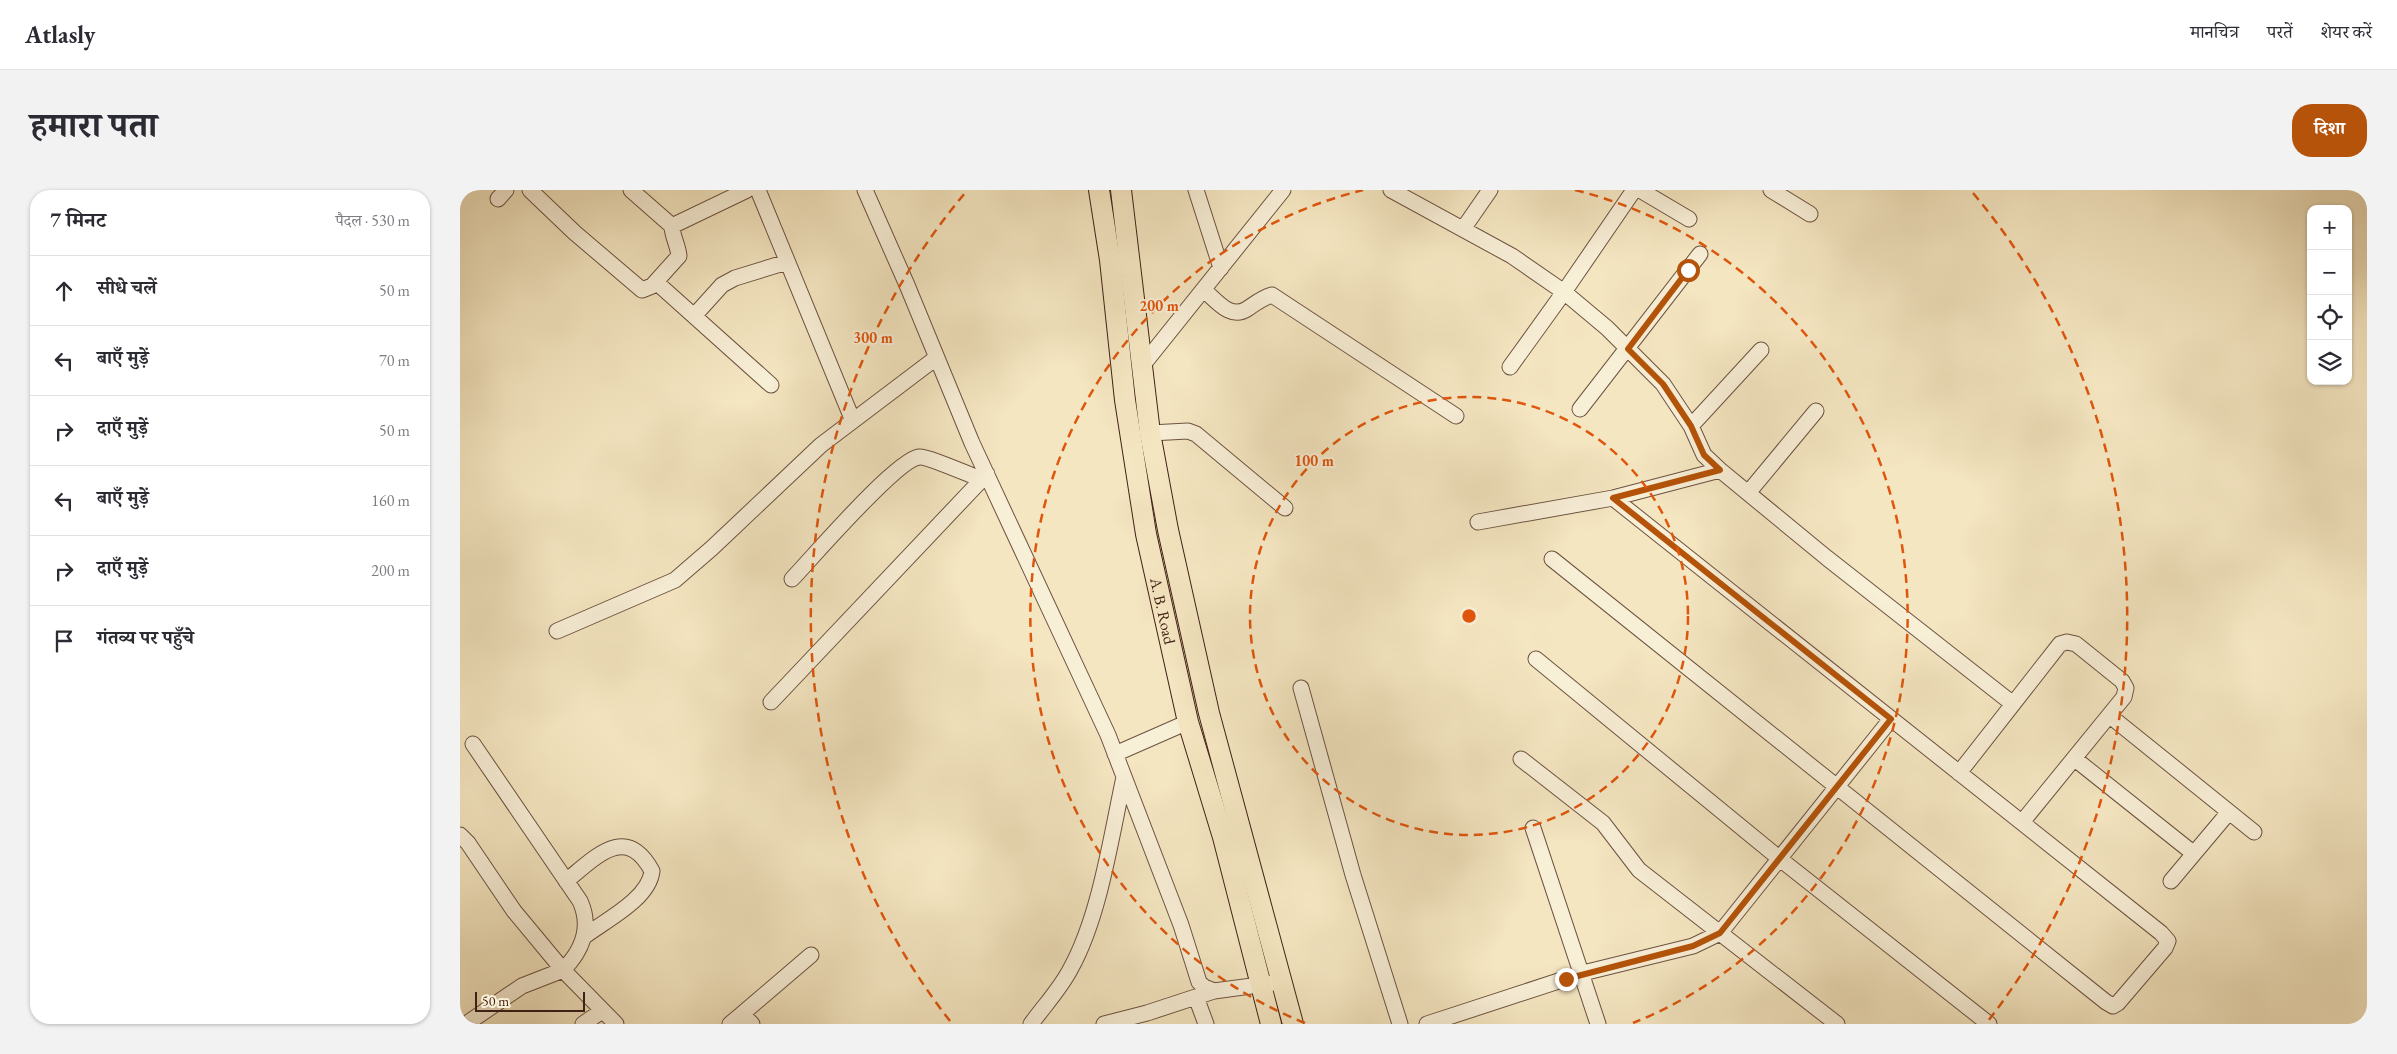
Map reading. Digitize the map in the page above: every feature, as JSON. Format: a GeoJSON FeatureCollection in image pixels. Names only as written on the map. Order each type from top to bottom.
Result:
{"type":"FeatureCollection","features":[{"type":"Feature","properties":{"kind":"main road","name":"A. B. Road"},"geometry":{"type":"LineString","coordinates":[[1099,190],[1110,260],[1135,473],[1146,534],[1188,722],[1223,837],[1272,983],[1293,1024]]}},
{"type":"Feature","properties":{"kind":"main road","name":"A. B. Road"},"geometry":{"type":"LineString","coordinates":[[1121,190],[1156,470],[1207,705],[1272,983],[1271,1024]]}},
{"type":"Feature","properties":{"kind":"street"},"geometry":{"type":"LineString","coordinates":[[530,190],[636,287],[642,290],[647,289],[656,282],[679,256],[678,245],[672,232],[672,226],[631,190]]}},
{"type":"Feature","properties":{"kind":"street"},"geometry":{"type":"LineString","coordinates":[[672,226],[728,194],[747,190]]}},
{"type":"Feature","properties":{"kind":"street"},"geometry":{"type":"LineString","coordinates":[[758,190],[854,421]]}},
{"type":"Feature","properties":{"kind":"street"},"geometry":{"type":"LineString","coordinates":[[865,190],[907,284],[984,477],[1115,754],[1181,925],[1199,982],[1204,987],[1214,991]]}},
{"type":"Feature","properties":{"kind":"street"},"geometry":{"type":"LineString","coordinates":[[1196,190],[1222,268]]}},
{"type":"Feature","properties":{"kind":"street"},"geometry":{"type":"LineString","coordinates":[[1142,366],[1283,190]]}},
{"type":"Feature","properties":{"kind":"street"},"geometry":{"type":"LineString","coordinates":[[1391,190],[1512,256],[1564,292],[1608,328],[1663,384],[1691,426],[1704,455],[1720,470],[2013,704]]}},
{"type":"Feature","properties":{"kind":"street"},"geometry":{"type":"LineString","coordinates":[[1463,229],[1490,190]]}},
{"type":"Feature","properties":{"kind":"street"},"geometry":{"type":"LineString","coordinates":[[1510,367],[1634,190]]}},
{"type":"Feature","properties":{"kind":"street"},"geometry":{"type":"LineString","coordinates":[[1640,190],[1689,219]]}},
{"type":"Feature","properties":{"kind":"street"},"geometry":{"type":"LineString","coordinates":[[1772,190],[1810,214]]}},
{"type":"Feature","properties":{"kind":"street"},"geometry":{"type":"LineString","coordinates":[[1580,409],[1700,254]]}},
{"type":"Feature","properties":{"kind":"street"},"geometry":{"type":"LineString","coordinates":[[694,316],[722,285],[735,278],[787,262]]}},
{"type":"Feature","properties":{"kind":"street"},"geometry":{"type":"LineString","coordinates":[[656,282],[771,385]]}},
{"type":"Feature","properties":{"kind":"street"},"geometry":{"type":"LineString","coordinates":[[1204,290],[1228,311],[1236,314],[1272,294],[1456,416]]}},
{"type":"Feature","properties":{"kind":"street"},"geometry":{"type":"LineString","coordinates":[[1691,426],[1761,350]]}},
{"type":"Feature","properties":{"kind":"street"},"geometry":{"type":"LineString","coordinates":[[557,631],[675,580],[712,548],[821,445],[936,358]]}},
{"type":"Feature","properties":{"kind":"street"},"geometry":{"type":"LineString","coordinates":[[1748,493],[1816,411]]}},
{"type":"Feature","properties":{"kind":"street"},"geometry":{"type":"LineString","coordinates":[[1150,433],[1188,431],[1196,434],[1285,508]]}},
{"type":"Feature","properties":{"kind":"street"},"geometry":{"type":"LineString","coordinates":[[792,579],[863,502],[907,460],[921,456],[984,477]]}},
{"type":"Feature","properties":{"kind":"street"},"geometry":{"type":"LineString","coordinates":[[1478,522],[1613,498],[1720,470]]}},
{"type":"Feature","properties":{"kind":"street"},"geometry":{"type":"LineString","coordinates":[[771,702],[984,477]]}},
{"type":"Feature","properties":{"kind":"street"},"geometry":{"type":"LineString","coordinates":[[1552,559],[2106,1002],[2113,1006],[2118,1003],[2165,948],[2168,941],[2161,933],[1613,498]]}},
{"type":"Feature","properties":{"kind":"street"},"geometry":{"type":"LineString","coordinates":[[1960,773],[2060,644],[2067,642],[2076,644],[2122,681],[2126,688],[2124,697],[2023,822]]}},
{"type":"Feature","properties":{"kind":"street"},"geometry":{"type":"LineString","coordinates":[[1536,659],[1780,859],[1989,1024]]}},
{"type":"Feature","properties":{"kind":"street"},"geometry":{"type":"LineString","coordinates":[[1301,688],[1353,875],[1400,1024]]}},
{"type":"Feature","properties":{"kind":"street"},"geometry":{"type":"LineString","coordinates":[[2110,716],[2254,832]]}},
{"type":"Feature","properties":{"kind":"street"},"geometry":{"type":"LineString","coordinates":[[1427,1024],[1583,973],[1693,946],[1720,933],[1891,719]]}},
{"type":"Feature","properties":{"kind":"street"},"geometry":{"type":"LineString","coordinates":[[1115,754],[1188,722]]}},
{"type":"Feature","properties":{"kind":"street"},"geometry":{"type":"LineString","coordinates":[[466,1024],[522,986],[563,970],[572,961],[585,936],[586,914],[474,744]]}},
{"type":"Feature","properties":{"kind":"street"},"geometry":{"type":"LineString","coordinates":[[1522,758],[1603,824],[1639,870],[1837,1024]]}},
{"type":"Feature","properties":{"kind":"street"},"geometry":{"type":"LineString","coordinates":[[2075,759],[2193,853]]}},
{"type":"Feature","properties":{"kind":"street"},"geometry":{"type":"LineString","coordinates":[[1031,1024],[1071,969],[1081,946],[1094,908],[1124,777]]}},
{"type":"Feature","properties":{"kind":"street"},"geometry":{"type":"LineString","coordinates":[[2171,882],[2193,853],[2229,812]]}},
{"type":"Feature","properties":{"kind":"street"},"geometry":{"type":"LineString","coordinates":[[1534,828],[1583,973],[1598,1024]]}},
{"type":"Feature","properties":{"kind":"street"},"geometry":{"type":"LineString","coordinates":[[460,835],[468,843],[514,911],[563,970],[616,1024]]}},
{"type":"Feature","properties":{"kind":"street"},"geometry":{"type":"LineString","coordinates":[[566,881],[599,854],[614,848],[628,846],[638,850],[652,871],[651,881],[638,897],[585,936]]}},
{"type":"Feature","properties":{"kind":"street"},"geometry":{"type":"LineString","coordinates":[[730,1024],[747,1019],[811,955]]}},
{"type":"Feature","properties":{"kind":"street"},"geometry":{"type":"LineString","coordinates":[[1104,1024],[1214,991],[1272,983]]}},
{"type":"Feature","properties":{"kind":"street"},"geometry":{"type":"LineString","coordinates":[[1196,997],[1206,1024]]}},
{"type":"Feature","properties":{"kind":"street"},"geometry":{"type":"LineString","coordinates":[[583,1024],[602,1010]]}},
{"type":"Feature","properties":{"kind":"route"},"geometry":{"type":"LineString","coordinates":[[1566,979],[1583,973],[1693,946],[1720,933],[1891,719],[1613,498],[1720,470],[1704,455],[1691,426],[1663,384],[1628,349],[1688,270]]}}]}
